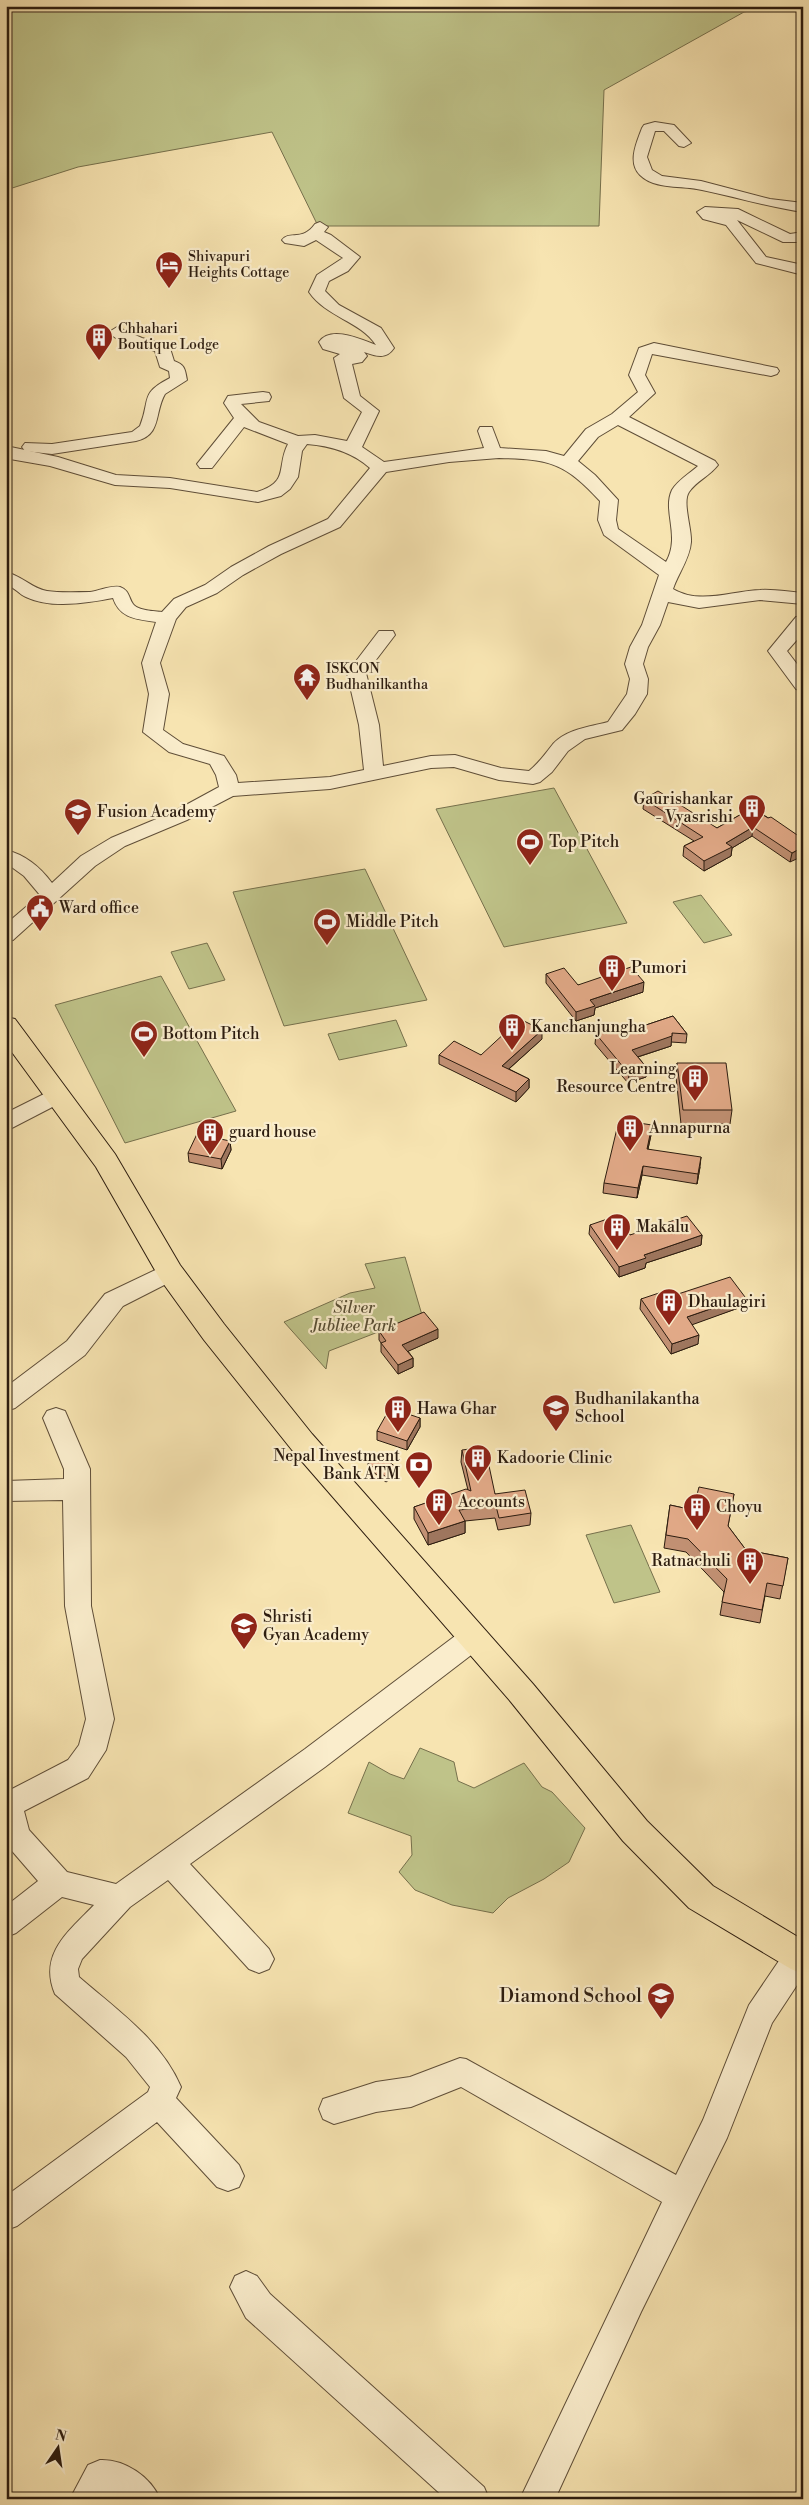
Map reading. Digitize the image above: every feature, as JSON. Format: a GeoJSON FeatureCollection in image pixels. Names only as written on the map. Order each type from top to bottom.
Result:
{"type":"FeatureCollection","features":[{"type":"Feature","properties":{"kind":"main road"},"geometry":{"type":"LineString","coordinates":[[7,1026],[106,1162],[170,1272],[214,1332],[302,1442],[522,1693],[635,1831],[701,1897],[801,1957]]}},
{"type":"Feature","properties":{"kind":"street"},"geometry":{"type":"LineString","coordinates":[[684,143],[669,126],[659,124],[649,128],[640,157],[645,172],[658,180],[701,185],[769,203],[803,208]]}},
{"type":"Feature","properties":{"kind":"street"},"geometry":{"type":"LineString","coordinates":[[803,237],[788,239],[733,212],[705,212],[708,216],[731,222],[761,260],[803,270]]}},
{"type":"Feature","properties":{"kind":"street"},"geometry":{"type":"LineString","coordinates":[[290,240],[304,241],[317,230],[352,257],[344,267],[325,275],[319,281],[318,292],[333,308],[376,331],[386,348],[381,352],[341,339],[331,339],[327,342],[329,346],[355,352],[359,356],[356,359],[342,358],[352,398],[371,411],[353,447]]}},
{"type":"Feature","properties":{"kind":"street"},"geometry":{"type":"LineString","coordinates":[[6,440],[17,446],[52,449],[136,436],[145,432],[150,426],[151,408],[159,391],[180,380],[177,368],[166,364],[163,348],[136,341],[117,332]]}},
{"type":"Feature","properties":{"kind":"street"},"geometry":{"type":"LineString","coordinates":[[568,462],[592,433],[618,418],[647,393],[636,375],[645,351],[654,348],[770,372]]}},
{"type":"Feature","properties":{"kind":"street"},"geometry":{"type":"LineString","coordinates":[[263,397],[234,400],[232,403],[243,418],[253,426],[297,441],[304,439],[322,440],[353,447],[371,458],[380,468]]}},
{"type":"Feature","properties":{"kind":"street"},"geometry":{"type":"LineString","coordinates":[[206,464],[243,418]]}},
{"type":"Feature","properties":{"kind":"street"},"geometry":{"type":"LineString","coordinates":[[6,934],[88,861],[118,842],[180,816],[229,790],[330,783],[431,762],[455,761],[506,775],[533,778],[545,768],[561,747],[578,735],[615,726],[628,710],[637,694],[639,679],[634,664],[639,647],[680,553],[682,541],[678,499],[680,490],[709,465],[618,418]]}},
{"type":"Feature","properties":{"kind":"street"},"geometry":{"type":"LineString","coordinates":[[486,431],[494,454]]}},
{"type":"Feature","properties":{"kind":"street"},"geometry":{"type":"LineString","coordinates":[[6,451],[115,480],[170,483],[258,497],[271,494],[285,487],[289,478],[294,447],[297,441]]}},
{"type":"Feature","properties":{"kind":"street"},"geometry":{"type":"LineString","coordinates":[[229,790],[226,775],[217,760],[176,748],[153,732],[159,694],[151,663],[167,618],[180,603],[211,589],[236,571],[275,550],[334,523],[380,468],[428,460],[494,454],[536,453],[568,462],[609,500],[607,520],[610,531],[666,582],[675,600],[688,603],[760,595],[803,599]]}},
{"type":"Feature","properties":{"kind":"street"},"geometry":{"type":"LineString","coordinates":[[6,577],[18,582],[32,593],[48,597],[91,597],[116,592],[121,596],[125,607],[133,613],[167,618]]}},
{"type":"Feature","properties":{"kind":"street"},"geometry":{"type":"LineString","coordinates":[[803,621],[777,651],[803,685]]}},
{"type":"Feature","properties":{"kind":"street"},"geometry":{"type":"LineString","coordinates":[[374,774],[369,725],[356,673],[386,634]]}},
{"type":"Feature","properties":{"kind":"street"},"geometry":{"type":"LineString","coordinates":[[6,856],[16,860],[40,880],[50,896]]}},
{"type":"Feature","properties":{"kind":"street"},"geometry":{"type":"LineString","coordinates":[[6,1123],[58,1094]]}},
{"type":"Feature","properties":{"kind":"street"},"geometry":{"type":"LineString","coordinates":[[6,1401],[76,1348],[114,1300],[170,1272]]}},
{"type":"Feature","properties":{"kind":"street"},"geometry":{"type":"LineString","coordinates":[[56,1418],[77,1469],[78,1606],[100,1719],[92,1750],[78,1769],[7,1802],[17,1836],[58,1883],[120,1898]]}},
{"type":"Feature","properties":{"kind":"street"},"geometry":{"type":"LineString","coordinates":[[6,1492],[76,1489]]}},
{"type":"Feature","properties":{"kind":"street"},"geometry":{"type":"LineString","coordinates":[[6,2215],[159,2102],[166,2087],[162,2076],[142,2052],[66,1984],[63,1969],[70,1952],[120,1898],[315,1758],[473,1638]]}},
{"type":"Feature","properties":{"kind":"street"},"geometry":{"type":"LineString","coordinates":[[169,1861],[259,1959]]}},
{"type":"Feature","properties":{"kind":"street"},"geometry":{"type":"LineString","coordinates":[[6,1924],[58,1883]]}},
{"type":"Feature","properties":{"kind":"street"},"geometry":{"type":"LineString","coordinates":[[537,2499],[716,2127],[760,2016],[801,1957]]}},
{"type":"Feature","properties":{"kind":"street"},"geometry":{"type":"LineString","coordinates":[[334,2110],[376,2097],[411,2092],[460,2072],[466,2072],[682,2196]]}},
{"type":"Feature","properties":{"kind":"street"},"geometry":{"type":"LineString","coordinates":[[159,2102],[228,2176]]}},
{"type":"Feature","properties":{"kind":"street"},"geometry":{"type":"LineString","coordinates":[[246,2287],[258,2306],[472,2499]]}},
{"type":"Feature","properties":{"kind":"street"},"geometry":{"type":"LineString","coordinates":[[87,2499],[100,2477],[108,2475],[117,2477],[143,2499]]}},
{"type":"Feature","properties":{"kind":"green space"},"geometry":{"type":"Polygon","coordinates":[[[6,6],[778,6],[744,12],[604,90],[599,226],[318,226],[272,132],[78,167],[6,190],[6,6]]]}},
{"type":"Feature","properties":{"kind":"green space","name":"Top Pitch"},"geometry":{"type":"Polygon","coordinates":[[[554,788],[627,923],[504,947],[436,809],[554,788]]]}},
{"type":"Feature","properties":{"kind":"green space","name":"Middle Pitch"},"geometry":{"type":"Polygon","coordinates":[[[365,869],[427,1000],[284,1026],[233,892],[365,869]]]}},
{"type":"Feature","properties":{"kind":"green space"},"geometry":{"type":"Polygon","coordinates":[[[701,895],[732,935],[704,943],[673,902],[701,895]]]}},
{"type":"Feature","properties":{"kind":"green space"},"geometry":{"type":"Polygon","coordinates":[[[207,943],[225,980],[189,989],[171,952],[207,943]]]}},
{"type":"Feature","properties":{"kind":"green space","name":"Bottom Pitch"},"geometry":{"type":"Polygon","coordinates":[[[161,976],[236,1111],[125,1143],[55,1005],[161,976]]]}},
{"type":"Feature","properties":{"kind":"green space"},"geometry":{"type":"Polygon","coordinates":[[[396,1020],[407,1046],[339,1060],[328,1034],[396,1020]]]}},
{"type":"Feature","properties":{"kind":"green space","name":"Silver Jubliee Park"},"geometry":{"type":"Polygon","coordinates":[[[405,1257],[422,1315],[329,1351],[326,1369],[284,1322],[350,1293],[375,1288],[365,1264],[405,1257]]]}},
{"type":"Feature","properties":{"kind":"green space"},"geometry":{"type":"Polygon","coordinates":[[[631,1525],[660,1592],[614,1603],[586,1535],[631,1525]]]}},
{"type":"Feature","properties":{"kind":"green space"},"geometry":{"type":"Polygon","coordinates":[[[420,1748],[454,1762],[458,1781],[474,1788],[524,1763],[542,1787],[552,1792],[585,1828],[569,1862],[544,1879],[508,1898],[493,1913],[452,1905],[415,1890],[399,1872],[412,1855],[411,1836],[348,1813],[369,1762],[390,1774],[404,1779],[420,1748]]]}},
{"type":"Feature","properties":{"kind":"building"},"geometry":{"type":"Polygon","coordinates":[[[658,791],[717,828],[752,808],[768,818],[771,817],[803,839],[803,847],[792,853],[753,827],[726,843],[732,847],[704,861],[684,846],[703,837],[644,799],[658,791]]]}},
{"type":"Feature","properties":{"kind":"building"},"geometry":{"type":"Polygon","coordinates":[[[631,967],[644,982],[590,1000],[595,1006],[576,1012],[546,974],[564,968],[578,985],[631,967]]]}},
{"type":"Feature","properties":{"kind":"building"},"geometry":{"type":"Polygon","coordinates":[[[673,1016],[687,1034],[672,1033],[672,1036],[632,1050],[647,1068],[629,1074],[596,1034],[614,1028],[619,1034],[673,1016]]]}},
{"type":"Feature","properties":{"kind":"building"},"geometry":{"type":"Polygon","coordinates":[[[520,1019],[542,1030],[502,1066],[529,1079],[516,1092],[439,1055],[454,1041],[481,1055],[520,1019]]]}},
{"type":"Feature","properties":{"kind":"building"},"geometry":{"type":"Polygon","coordinates":[[[677,1063],[726,1063],[732,1110],[683,1110],[677,1063]]]}},
{"type":"Feature","properties":{"kind":"building"},"geometry":{"type":"Polygon","coordinates":[[[619,1120],[652,1125],[647,1149],[701,1157],[698,1174],[643,1166],[638,1188],[604,1183],[619,1120]]]}},
{"type":"Feature","properties":{"kind":"building"},"geometry":{"type":"Polygon","coordinates":[[[197,1134],[230,1141],[221,1159],[188,1153],[197,1134]]]}},
{"type":"Feature","properties":{"kind":"building"},"geometry":{"type":"Polygon","coordinates":[[[616,1216],[630,1235],[687,1216],[702,1235],[644,1255],[646,1258],[619,1267],[590,1225],[616,1216]]]}},
{"type":"Feature","properties":{"kind":"building"},"geometry":{"type":"Polygon","coordinates":[[[730,1277],[745,1297],[687,1317],[699,1335],[672,1344],[641,1299],[668,1290],[672,1296],[730,1277]]]}},
{"type":"Feature","properties":{"kind":"building"},"geometry":{"type":"Polygon","coordinates":[[[424,1312],[438,1329],[402,1345],[413,1358],[398,1365],[381,1343],[386,1341],[379,1331],[424,1312]]]}},
{"type":"Feature","properties":{"kind":"building"},"geometry":{"type":"Polygon","coordinates":[[[390,1408],[420,1418],[407,1441],[377,1431],[390,1408]]]}},
{"type":"Feature","properties":{"kind":"building"},"geometry":{"type":"Polygon","coordinates":[[[485,1447],[495,1494],[525,1490],[531,1513],[499,1518],[496,1506],[459,1510],[465,1521],[428,1533],[414,1507],[466,1489],[471,1491],[462,1450],[485,1447]]]}},
{"type":"Feature","properties":{"kind":"building"},"geometry":{"type":"Polygon","coordinates":[[[379,1454],[397,1468],[386,1477],[368,1463],[379,1454]]]}},
{"type":"Feature","properties":{"kind":"building"},"geometry":{"type":"Polygon","coordinates":[[[699,1487],[734,1494],[728,1526],[746,1550],[788,1558],[783,1586],[767,1583],[762,1610],[722,1602],[727,1579],[688,1539],[666,1535],[670,1505],[693,1510],[699,1487]]]}},
{"type":"Feature","properties":{"kind":"place","name":"Shivapuri Heights Cottage"},"geometry":{"type":"Point","coordinates":[169,289]}},
{"type":"Feature","properties":{"kind":"place","name":"Chhahari Boutique Lodge"},"geometry":{"type":"Point","coordinates":[99,361]}},
{"type":"Feature","properties":{"kind":"place","name":"ISKCON Budhanilkantha"},"geometry":{"type":"Point","coordinates":[307,701]}},
{"type":"Feature","properties":{"kind":"place","name":"Gaurishankar - Vyasrishi"},"geometry":{"type":"Point","coordinates":[752,832]}},
{"type":"Feature","properties":{"kind":"place","name":"Fusion Academy"},"geometry":{"type":"Point","coordinates":[78,836]}},
{"type":"Feature","properties":{"kind":"place","name":"Top Pitch"},"geometry":{"type":"Point","coordinates":[530,866]}},
{"type":"Feature","properties":{"kind":"place","name":"Ward office"},"geometry":{"type":"Point","coordinates":[40,932]}},
{"type":"Feature","properties":{"kind":"place","name":"Middle Pitch"},"geometry":{"type":"Point","coordinates":[327,946]}},
{"type":"Feature","properties":{"kind":"place","name":"Pumori"},"geometry":{"type":"Point","coordinates":[612,992]}},
{"type":"Feature","properties":{"kind":"place","name":"Kanchanjungha"},"geometry":{"type":"Point","coordinates":[512,1051]}},
{"type":"Feature","properties":{"kind":"place","name":"Bottom Pitch"},"geometry":{"type":"Point","coordinates":[144,1058]}},
{"type":"Feature","properties":{"kind":"place","name":"Learning Resource Centre"},"geometry":{"type":"Point","coordinates":[695,1102]}},
{"type":"Feature","properties":{"kind":"place","name":"Annapurna"},"geometry":{"type":"Point","coordinates":[630,1152]}},
{"type":"Feature","properties":{"kind":"place","name":"guard house"},"geometry":{"type":"Point","coordinates":[210,1156]}},
{"type":"Feature","properties":{"kind":"place","name":"Makalu"},"geometry":{"type":"Point","coordinates":[617,1251]}},
{"type":"Feature","properties":{"kind":"place","name":"Dhaulagiri"},"geometry":{"type":"Point","coordinates":[669,1326]}},
{"type":"Feature","properties":{"kind":"place","name":"Budhanilakantha School"},"geometry":{"type":"Point","coordinates":[556,1432]}},
{"type":"Feature","properties":{"kind":"place","name":"Hawa Ghar"},"geometry":{"type":"Point","coordinates":[398,1433]}},
{"type":"Feature","properties":{"kind":"place","name":"Kadoorie Clinic"},"geometry":{"type":"Point","coordinates":[478,1482]}},
{"type":"Feature","properties":{"kind":"place","name":"Nepal Investment Bank ATM"},"geometry":{"type":"Point","coordinates":[419,1489]}},
{"type":"Feature","properties":{"kind":"place","name":"Accounts"},"geometry":{"type":"Point","coordinates":[439,1526]}},
{"type":"Feature","properties":{"kind":"place","name":"Choyu"},"geometry":{"type":"Point","coordinates":[697,1531]}},
{"type":"Feature","properties":{"kind":"place","name":"Ratnachuli"},"geometry":{"type":"Point","coordinates":[750,1585]}},
{"type":"Feature","properties":{"kind":"place","name":"Shristi Gyan Academy"},"geometry":{"type":"Point","coordinates":[244,1650]}},
{"type":"Feature","properties":{"kind":"place","name":"Diamond School"},"geometry":{"type":"Point","coordinates":[661,2020]}}]}
